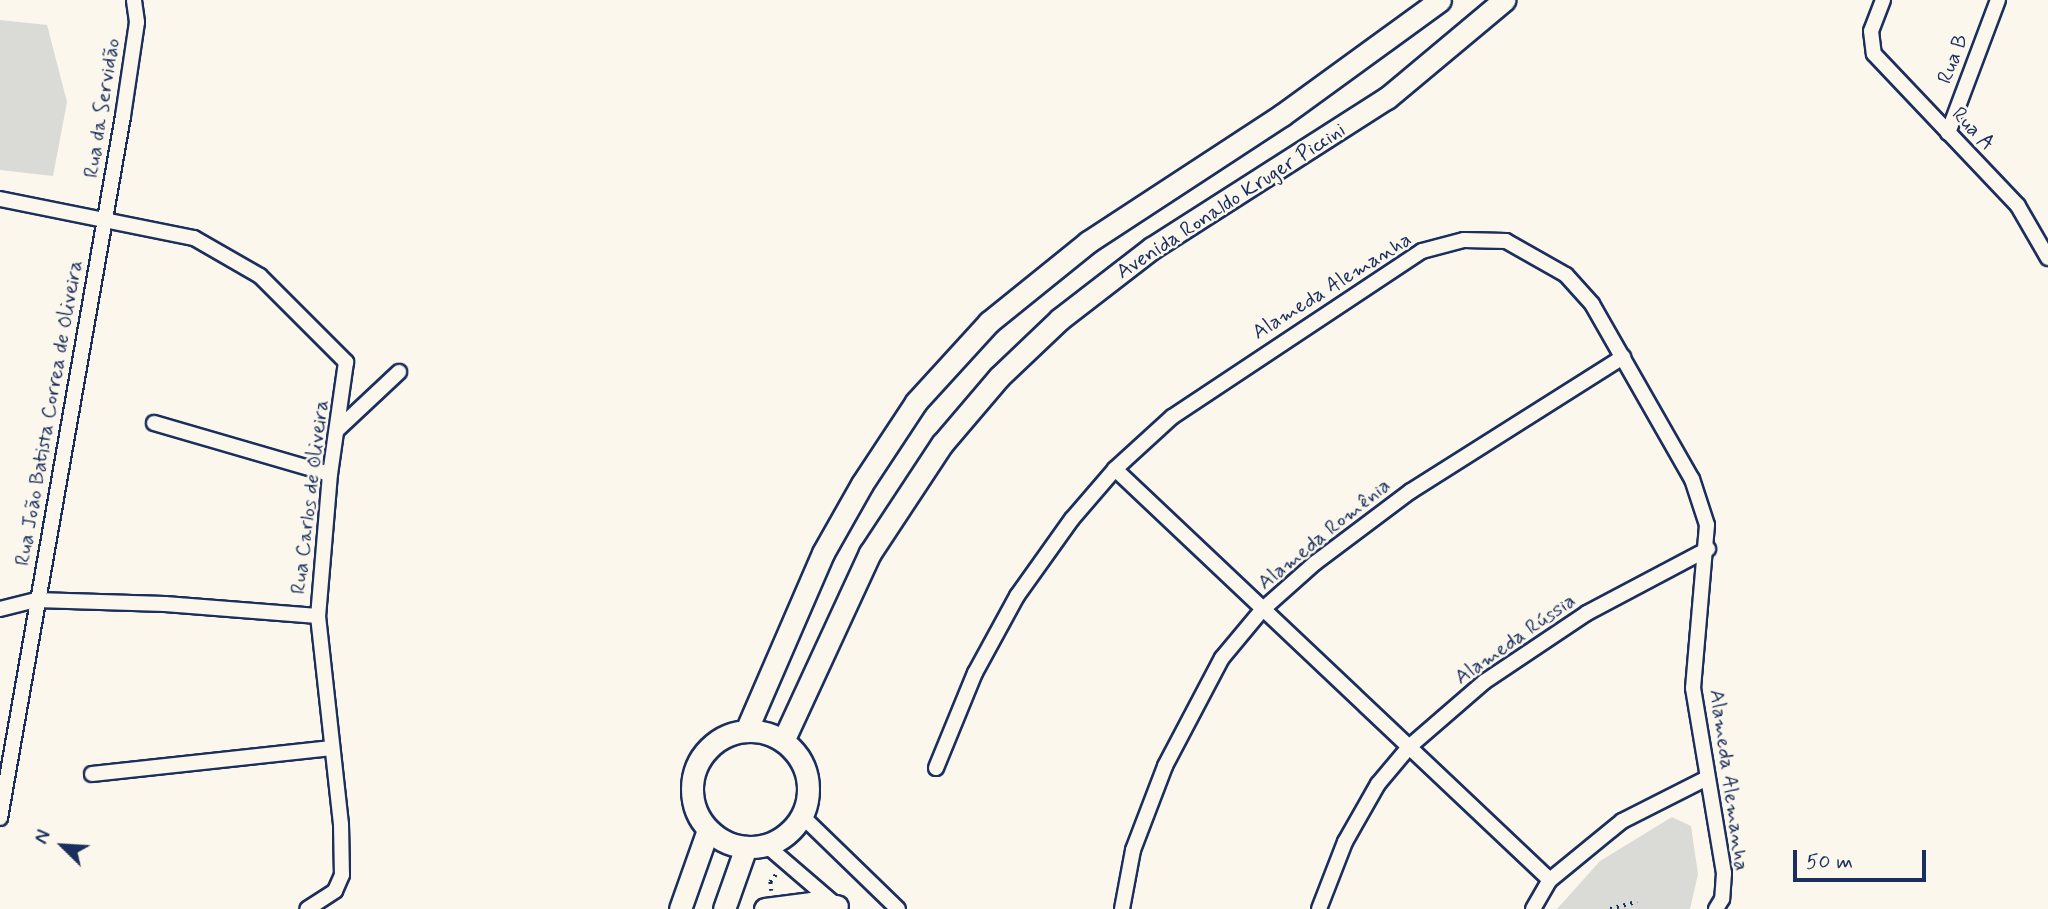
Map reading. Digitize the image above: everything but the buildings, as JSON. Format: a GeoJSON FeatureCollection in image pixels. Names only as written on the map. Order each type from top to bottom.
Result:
{"type":"FeatureCollection","features":[{"type":"Feature","properties":{"kind":"main road","name":"Avenida Ronaldo Kruger Piccini"},"geometry":{"type":"LineString","coordinates":[[746,731],[823,553],[862,484],[916,401],[989,322],[1088,242],[1282,115],[1440,0]]}},
{"type":"Feature","properties":{"kind":"main road","name":"Avenida Ronaldo Kruger Piccini"},"geometry":{"type":"LineString","coordinates":[[783,741],[870,553],[942,444],[999,377],[1059,319],[1152,248],[1387,98],[1504,0]]}},
{"type":"Feature","properties":{"kind":"main road"},"geometry":{"type":"LineString","coordinates":[[680,909],[708,830],[692,796],[693,777],[712,745],[746,731],[783,741],[806,775],[802,815],[781,838],[756,846],[708,830]]}},
{"type":"Feature","properties":{"kind":"main road"},"geometry":{"type":"LineString","coordinates":[[724,909],[756,846]]}},
{"type":"Feature","properties":{"kind":"main road"},"geometry":{"type":"LineString","coordinates":[[768,908],[838,907]]}},
{"type":"Feature","properties":{"kind":"street","name":"Rua da Servidão"},"geometry":{"type":"LineString","coordinates":[[104,222],[137,22],[134,0]]}},
{"type":"Feature","properties":{"kind":"street","name":"Rua A"},"geometry":{"type":"LineString","coordinates":[[1883,0],[1871,31],[1874,54],[1885,71],[2018,206],[2048,258]]}},
{"type":"Feature","properties":{"kind":"street","name":"Rua B"},"geometry":{"type":"LineString","coordinates":[[1948,133],[1998,0]]}},
{"type":"Feature","properties":{"kind":"street"},"geometry":{"type":"LineString","coordinates":[[0,199],[104,222]]}},
{"type":"Feature","properties":{"kind":"street","name":"Rua Carlos de Oliveira"},"geometry":{"type":"LineString","coordinates":[[104,222],[194,238],[260,276],[346,362],[330,474],[318,616],[342,875],[335,891],[307,909]]}},
{"type":"Feature","properties":{"kind":"street","name":"Rua João Batista Correa de Oliveira"},"geometry":{"type":"LineString","coordinates":[[0,818],[104,222]]}},
{"type":"Feature","properties":{"kind":"street","name":"Alameda Alemanha"},"geometry":{"type":"LineString","coordinates":[[936,768],[975,673],[1017,596],[1072,519],[1115,469],[1172,417],[1422,251],[1464,240],[1506,241],[1566,275],[1592,304],[1692,479],[1707,525],[1708,549],[1693,688],[1724,873],[1722,900],[1716,909]]}},
{"type":"Feature","properties":{"kind":"street","name":"Alameda Romênia"},"geometry":{"type":"LineString","coordinates":[[1122,909],[1133,850],[1165,766],[1222,658],[1262,610],[1315,562],[1411,491],[1623,357]]}},
{"type":"Feature","properties":{"kind":"street"},"geometry":{"type":"LineString","coordinates":[[337,430],[399,372]]}},
{"type":"Feature","properties":{"kind":"street"},"geometry":{"type":"LineString","coordinates":[[154,423],[330,474]]}},
{"type":"Feature","properties":{"kind":"street"},"geometry":{"type":"LineString","coordinates":[[1115,469],[1550,880]]}},
{"type":"Feature","properties":{"kind":"street","name":"Alameda Rússia"},"geometry":{"type":"LineString","coordinates":[[1319,909],[1345,842],[1378,784],[1409,747],[1484,682],[1575,621],[1671,565],[1708,549]]}},
{"type":"Feature","properties":{"kind":"street"},"geometry":{"type":"LineString","coordinates":[[0,609],[36,600],[165,604],[318,616]]}},
{"type":"Feature","properties":{"kind":"street"},"geometry":{"type":"LineString","coordinates":[[92,774],[331,748]]}},
{"type":"Feature","properties":{"kind":"street"},"geometry":{"type":"LineString","coordinates":[[1533,909],[1550,880],[1622,821],[1707,778]]}},
{"type":"Feature","properties":{"kind":"street"},"geometry":{"type":"LineString","coordinates":[[802,815],[898,909]]}},
{"type":"Feature","properties":{"kind":"street"},"geometry":{"type":"LineString","coordinates":[[756,846],[787,860],[838,907]]}},
{"type":"Feature","properties":{"kind":"path"},"geometry":{"type":"LineString","coordinates":[[768,908],[770,882],[787,860]]}},
{"type":"Feature","properties":{"kind":"path"},"geometry":{"type":"LineString","coordinates":[[1610,909],[1637,902]]}},
{"type":"Feature","properties":{"kind":"shaded area"},"geometry":{"type":"Polygon","coordinates":[[[0,20],[47,25],[67,102],[53,176],[0,170],[0,20]]]}},
{"type":"Feature","properties":{"kind":"shaded area"},"geometry":{"type":"Polygon","coordinates":[[[1672,817],[1691,826],[1698,874],[1690,909],[1557,909],[1600,861],[1672,817]]]}}]}
